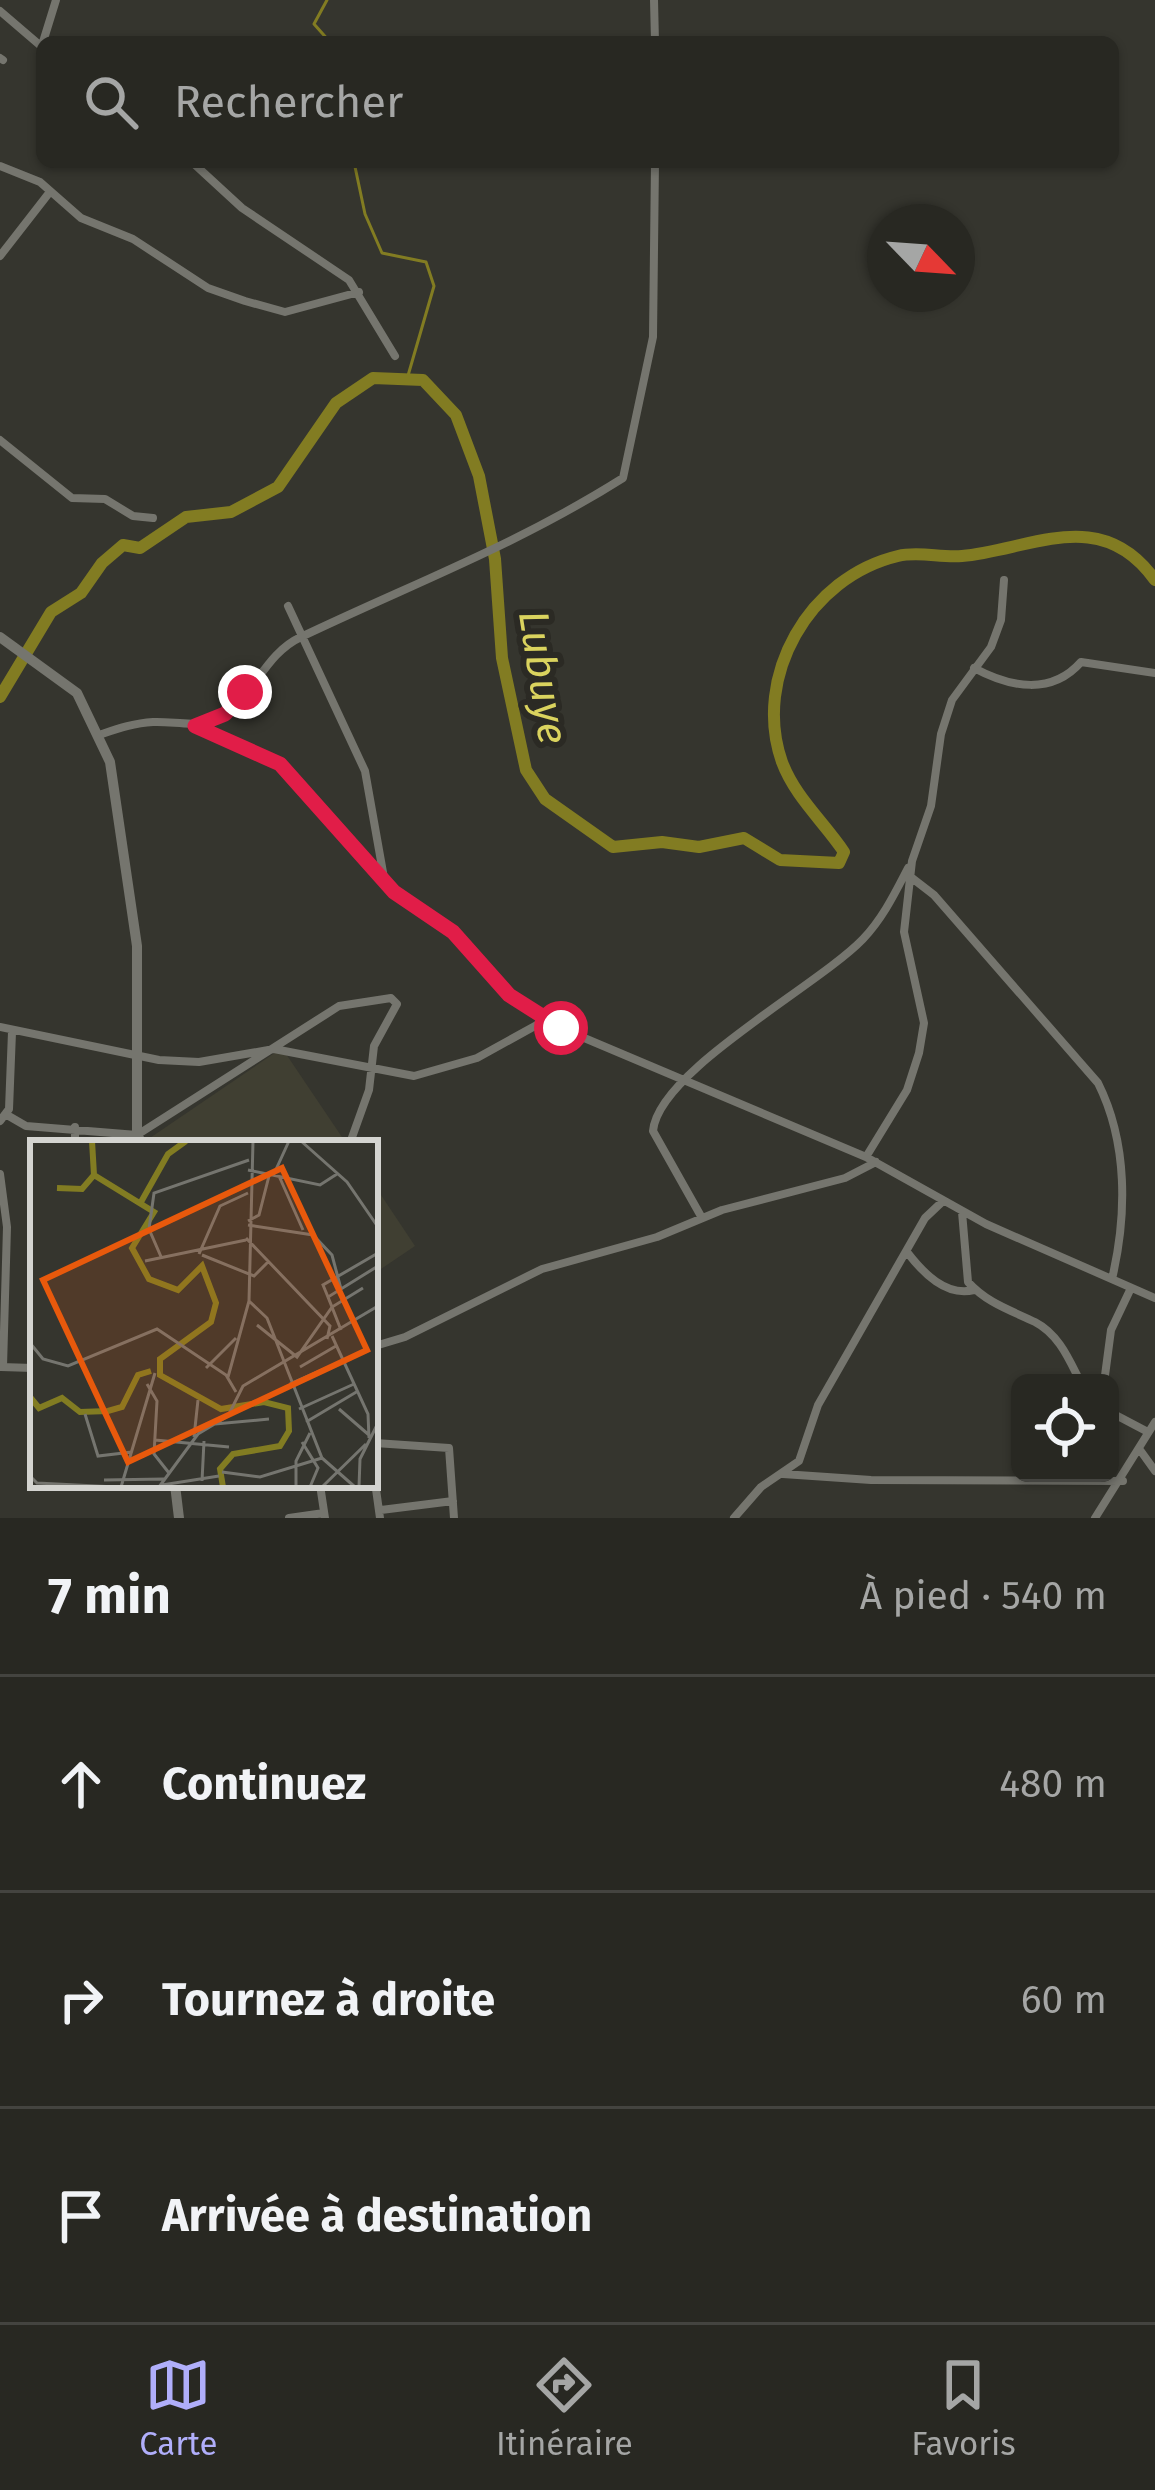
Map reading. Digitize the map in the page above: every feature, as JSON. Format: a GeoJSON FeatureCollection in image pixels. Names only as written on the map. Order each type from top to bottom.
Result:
{"type":"FeatureCollection","features":[{"type":"Feature","properties":{"kind":"street"},"geometry":{"type":"LineString","coordinates":[[45,36],[56,0]]}},
{"type":"Feature","properties":{"kind":"street"},"geometry":{"type":"LineString","coordinates":[[654,0],[656,36]]}},
{"type":"Feature","properties":{"kind":"street"},"geometry":{"type":"LineString","coordinates":[[0,10],[36,40]]}},
{"type":"Feature","properties":{"kind":"street"},"geometry":{"type":"LineString","coordinates":[[0,166],[40,182],[81,218],[133,239],[208,287],[279,312],[359,292]]}},
{"type":"Feature","properties":{"kind":"street"},"geometry":{"type":"LineString","coordinates":[[199,168],[242,208],[341,274],[359,292],[395,356]]}},
{"type":"Feature","properties":{"kind":"street"},"geometry":{"type":"LineString","coordinates":[[195,726],[236,705],[269,659],[300,637],[429,576],[504,548],[623,478],[653,337],[655,168]]}},
{"type":"Feature","properties":{"kind":"street"},"geometry":{"type":"LineString","coordinates":[[0,256],[49,193]]}},
{"type":"Feature","properties":{"kind":"street"},"geometry":{"type":"LineString","coordinates":[[0,440],[72,499],[105,499],[133,516],[153,518]]}},
{"type":"Feature","properties":{"kind":"street"},"geometry":{"type":"LineString","coordinates":[[702,1217],[653,1132],[659,1110],[684,1077],[862,940],[884,914],[912,861],[936,788],[946,717],[991,647],[1001,620],[1004,580]]}},
{"type":"Feature","properties":{"kind":"street"},"geometry":{"type":"LineString","coordinates":[[288,606],[364,771],[384,878]]}},
{"type":"Feature","properties":{"kind":"street"},"geometry":{"type":"LineString","coordinates":[[0,622],[14,649]]}},
{"type":"Feature","properties":{"kind":"street"},"geometry":{"type":"LineString","coordinates":[[0,637],[77,693],[116,783],[134,908],[139,1140]]}},
{"type":"Feature","properties":{"kind":"street"},"geometry":{"type":"LineString","coordinates":[[974,668],[992,678],[1036,685],[1062,681],[1082,662],[1155,673]]}},
{"type":"Feature","properties":{"kind":"street"},"geometry":{"type":"LineString","coordinates":[[99,735],[156,722],[195,726],[280,764],[407,904],[453,932],[509,995],[544,1021],[866,1157],[962,1211],[1155,1298]]}},
{"type":"Feature","properties":{"kind":"street"},"geometry":{"type":"LineString","coordinates":[[866,1157],[907,1090],[920,1053],[924,1023],[904,932],[912,861]]}},
{"type":"Feature","properties":{"kind":"street"},"geometry":{"type":"LineString","coordinates":[[911,877],[934,896],[1103,1094],[1123,1194],[1112,1279]]}},
{"type":"Feature","properties":{"kind":"street"},"geometry":{"type":"LineString","coordinates":[[11,1032],[3,1118],[26,1126],[75,1127],[139,1140],[339,1006],[391,998],[397,1004],[369,1067],[370,1090],[351,1140]]}},
{"type":"Feature","properties":{"kind":"street"},"geometry":{"type":"LineString","coordinates":[[0,1027],[136,1055],[199,1062],[274,1049],[414,1076],[478,1058],[544,1021]]}},
{"type":"Feature","properties":{"kind":"street"},"geometry":{"type":"LineString","coordinates":[[75,1127],[75,1140]]}},
{"type":"Feature","properties":{"kind":"street"},"geometry":{"type":"LineString","coordinates":[[378,1345],[405,1337],[513,1280],[657,1237],[702,1217],[845,1178],[876,1162]]}},
{"type":"Feature","properties":{"kind":"street"},"geometry":{"type":"LineString","coordinates":[[0,1174],[2,1367]]}},
{"type":"Feature","properties":{"kind":"street"},"geometry":{"type":"LineString","coordinates":[[734,1518],[761,1487],[803,1454],[818,1405],[925,1218],[943,1201]]}},
{"type":"Feature","properties":{"kind":"street"},"geometry":{"type":"LineString","coordinates":[[962,1211],[968,1232],[964,1276],[975,1290],[1040,1325],[1076,1364],[1079,1374]]}},
{"type":"Feature","properties":{"kind":"street"},"geometry":{"type":"LineString","coordinates":[[907,1252],[921,1270],[948,1289],[975,1290]]}},
{"type":"Feature","properties":{"kind":"street"},"geometry":{"type":"LineString","coordinates":[[1105,1374],[1111,1330],[1131,1288]]}},
{"type":"Feature","properties":{"kind":"street"},"geometry":{"type":"LineString","coordinates":[[1119,1417],[1148,1432]]}},
{"type":"Feature","properties":{"kind":"street"},"geometry":{"type":"LineString","coordinates":[[1095,1518],[1123,1481],[1155,1422]]}},
{"type":"Feature","properties":{"kind":"street"},"geometry":{"type":"LineString","coordinates":[[378,1443],[449,1448],[454,1518]]}},
{"type":"Feature","properties":{"kind":"street"},"geometry":{"type":"LineString","coordinates":[[1140,1450],[1155,1472]]}},
{"type":"Feature","properties":{"kind":"street"},"geometry":{"type":"LineString","coordinates":[[783,1474],[871,1480],[1123,1481]]}},
{"type":"Feature","properties":{"kind":"street"},"geometry":{"type":"LineString","coordinates":[[175,1488],[179,1518]]}},
{"type":"Feature","properties":{"kind":"street"},"geometry":{"type":"LineString","coordinates":[[381,1514],[453,1501]]}},
{"type":"Feature","properties":{"kind":"street"},"geometry":{"type":"LineString","coordinates":[[289,1518],[325,1515]]}},
{"type":"Feature","properties":{"kind":"shaded area"},"geometry":{"type":"Polygon","coordinates":[[[282,1048],[344,1140],[147,1140],[282,1048]]]}},
{"type":"Feature","properties":{"kind":"shaded area"},"geometry":{"type":"Polygon","coordinates":[[[378,1190],[415,1246],[378,1271],[378,1190]]]}},
{"type":"Feature","properties":{"kind":"waterway"},"geometry":{"type":"LineString","coordinates":[[325,36],[314,24],[327,0]]}},
{"type":"Feature","properties":{"kind":"waterway"},"geometry":{"type":"LineString","coordinates":[[355,168],[365,214],[382,253],[426,262],[434,286],[407,379]]}},
{"type":"Feature","properties":{"kind":"waterway","name":"Lubuye"},"geometry":{"type":"LineString","coordinates":[[0,697],[51,612],[81,593],[102,563],[123,545],[140,548],[186,517],[231,512],[278,487],[336,403],[373,378],[423,380],[456,415],[479,476],[495,559],[502,658],[526,770],[545,799],[613,847],[662,842],[699,847],[744,838],[780,860],[839,863],[844,852],[802,798],[782,762],[775,697],[795,635],[838,585],[866,567],[898,556],[962,556],[1088,537],[1112,543],[1134,557],[1155,580]]}},
{"type":"Feature","properties":{"kind":"route"},"geometry":{"type":"LineString","coordinates":[[245,692],[225,714],[195,726],[280,764],[394,892],[453,932],[509,995],[561,1028]]}}]}
